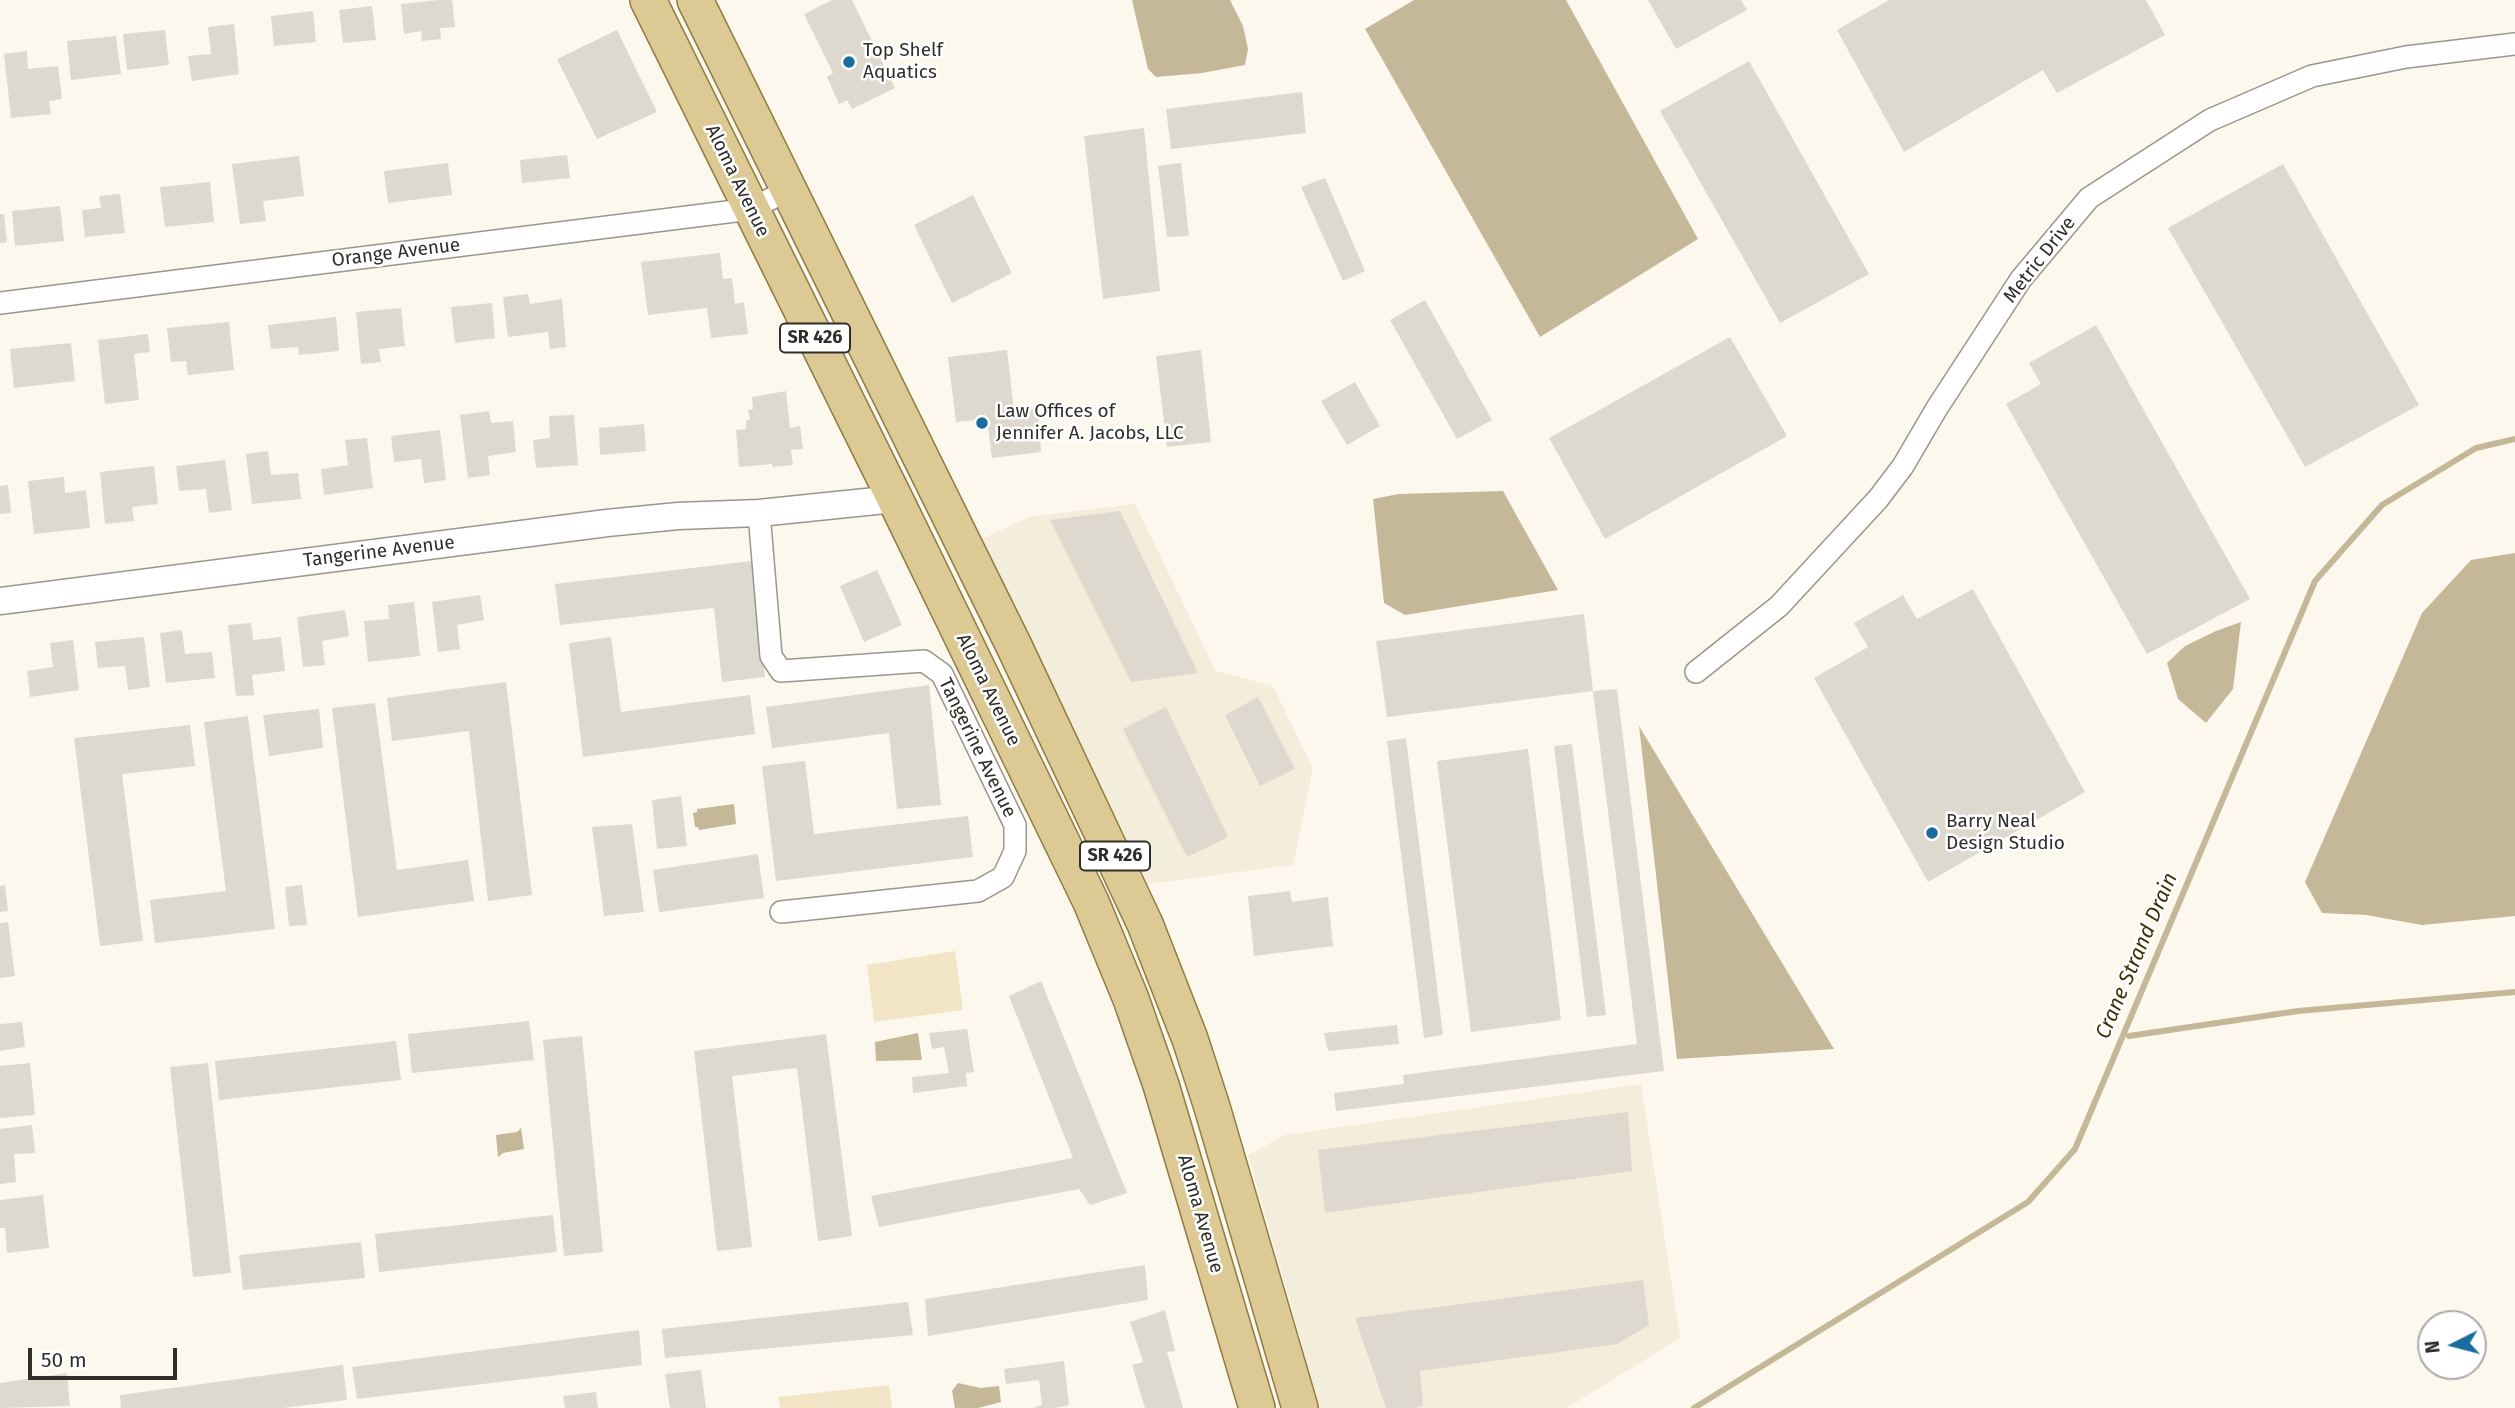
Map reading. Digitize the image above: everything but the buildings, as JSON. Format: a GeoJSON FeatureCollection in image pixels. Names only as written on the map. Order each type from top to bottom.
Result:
{"type":"FeatureCollection","features":[{"type":"Feature","properties":{"kind":"main road","name":"Aloma Avenue"},"geometry":{"type":"LineString","coordinates":[[648,0],[1091,902],[1131,999],[1161,1084],[1257,1408]]}},
{"type":"Feature","properties":{"kind":"main road","name":"SR 426"},"geometry":{"type":"LineString","coordinates":[[695,0],[1014,646],[1135,900],[1190,1039],[1300,1408]]}},
{"type":"Feature","properties":{"kind":"main road"},"geometry":{"type":"LineString","coordinates":[[895,499],[917,507],[933,519],[985,623],[997,639],[1014,646]]}},
{"type":"Feature","properties":{"kind":"main road"},"geometry":{"type":"LineString","coordinates":[[1006,728],[1037,752],[1072,768]]}},
{"type":"Feature","properties":{"kind":"street","name":"Metric Drive"},"geometry":{"type":"LineString","coordinates":[[1696,672],[1779,606],[1878,499],[1903,466],[1937,408],[2021,279],[2089,198],[2210,120],[2312,76],[2406,57],[2515,44]]}},
{"type":"Feature","properties":{"kind":"street","name":"Orange Avenue"},"geometry":{"type":"LineString","coordinates":[[0,303],[751,209],[788,190]]}},
{"type":"Feature","properties":{"kind":"street","name":"Tangerine Avenue"},"geometry":{"type":"LineString","coordinates":[[0,601],[607,523],[678,516],[759,513],[895,499]]}},
{"type":"Feature","properties":{"kind":"street","name":"Tangerine Avenue"},"geometry":{"type":"LineString","coordinates":[[759,513],[771,656],[781,671],[924,661],[942,674],[1015,825],[1015,851],[1003,877],[978,891],[781,912]]}},
{"type":"Feature","properties":{"kind":"shaded area"},"geometry":{"type":"Polygon","coordinates":[[[1132,0],[1230,0],[1243,26],[1248,49],[1245,65],[1202,73],[1156,77],[1148,69],[1132,0]]]}},
{"type":"Feature","properties":{"kind":"shaded area"},"geometry":{"type":"Polygon","coordinates":[[[1414,0],[1566,0],[1698,239],[1540,337],[1365,29],[1414,0]]]}},
{"type":"Feature","properties":{"kind":"shaded area"},"geometry":{"type":"Polygon","coordinates":[[[1503,491],[1558,590],[1405,615],[1384,603],[1373,499],[1399,494],[1503,491]]]}},
{"type":"Feature","properties":{"kind":"shaded area"},"geometry":{"type":"Polygon","coordinates":[[[1135,504],[1216,671],[1273,686],[1313,768],[1293,865],[1140,885],[973,543],[1029,517],[1135,504]]]}},
{"type":"Feature","properties":{"kind":"shaded area"},"geometry":{"type":"Polygon","coordinates":[[[2515,553],[2515,916],[2422,925],[2366,915],[2322,913],[2305,882],[2422,613],[2471,560],[2515,553]]]}},
{"type":"Feature","properties":{"kind":"shaded area"},"geometry":{"type":"Polygon","coordinates":[[[2241,622],[2233,689],[2206,723],[2178,699],[2167,663],[2185,646],[2241,622]]]}},
{"type":"Feature","properties":{"kind":"shaded area"},"geometry":{"type":"Polygon","coordinates":[[[1639,726],[1834,1049],[1677,1059],[1639,726]]]}},
{"type":"Feature","properties":{"kind":"shaded area"},"geometry":{"type":"Polygon","coordinates":[[[734,804],[736,824],[699,830],[695,827],[693,813],[697,812],[697,809],[734,804]]]}},
{"type":"Feature","properties":{"kind":"shaded area"},"geometry":{"type":"Polygon","coordinates":[[[955,951],[963,1010],[874,1022],[867,965],[955,951]]]}},
{"type":"Feature","properties":{"kind":"shaded area"},"geometry":{"type":"Polygon","coordinates":[[[918,1033],[922,1060],[876,1061],[875,1042],[918,1033]]]}},
{"type":"Feature","properties":{"kind":"shaded area"},"geometry":{"type":"Polygon","coordinates":[[[1641,1084],[1680,1338],[1563,1408],[1312,1408],[1303,1347],[1248,1155],[1285,1135],[1641,1084]]]}},
{"type":"Feature","properties":{"kind":"shaded area"},"geometry":{"type":"Polygon","coordinates":[[[521,1128],[524,1149],[503,1153],[498,1157],[496,1135],[517,1132],[521,1128]]]}},
{"type":"Feature","properties":{"kind":"shaded area"},"geometry":{"type":"Polygon","coordinates":[[[958,1383],[981,1388],[999,1386],[1001,1402],[978,1408],[955,1408],[952,1391],[958,1383]]]}},
{"type":"Feature","properties":{"kind":"shaded area"},"geometry":{"type":"Polygon","coordinates":[[[889,1385],[892,1408],[780,1408],[778,1397],[889,1385]]]}},
{"type":"Feature","properties":{"kind":"waterway","name":"Crane Strand Drain"},"geometry":{"type":"LineString","coordinates":[[1694,1408],[2028,1202],[2075,1149],[2315,581],[2382,505],[2476,448],[2515,439]]}},
{"type":"Feature","properties":{"kind":"waterway"},"geometry":{"type":"LineString","coordinates":[[2129,1036],[2298,1011],[2515,992]]}},
{"type":"Feature","properties":{"kind":"place","name":"Top Shelf Aquatics"},"geometry":{"type":"Point","coordinates":[849,62]}},
{"type":"Feature","properties":{"kind":"place","name":"Law Offices of Jennifer A. Jacobs, LLC"},"geometry":{"type":"Point","coordinates":[982,423]}},
{"type":"Feature","properties":{"kind":"place","name":"Barry Neal Design Studio"},"geometry":{"type":"Point","coordinates":[1932,833]}}]}
